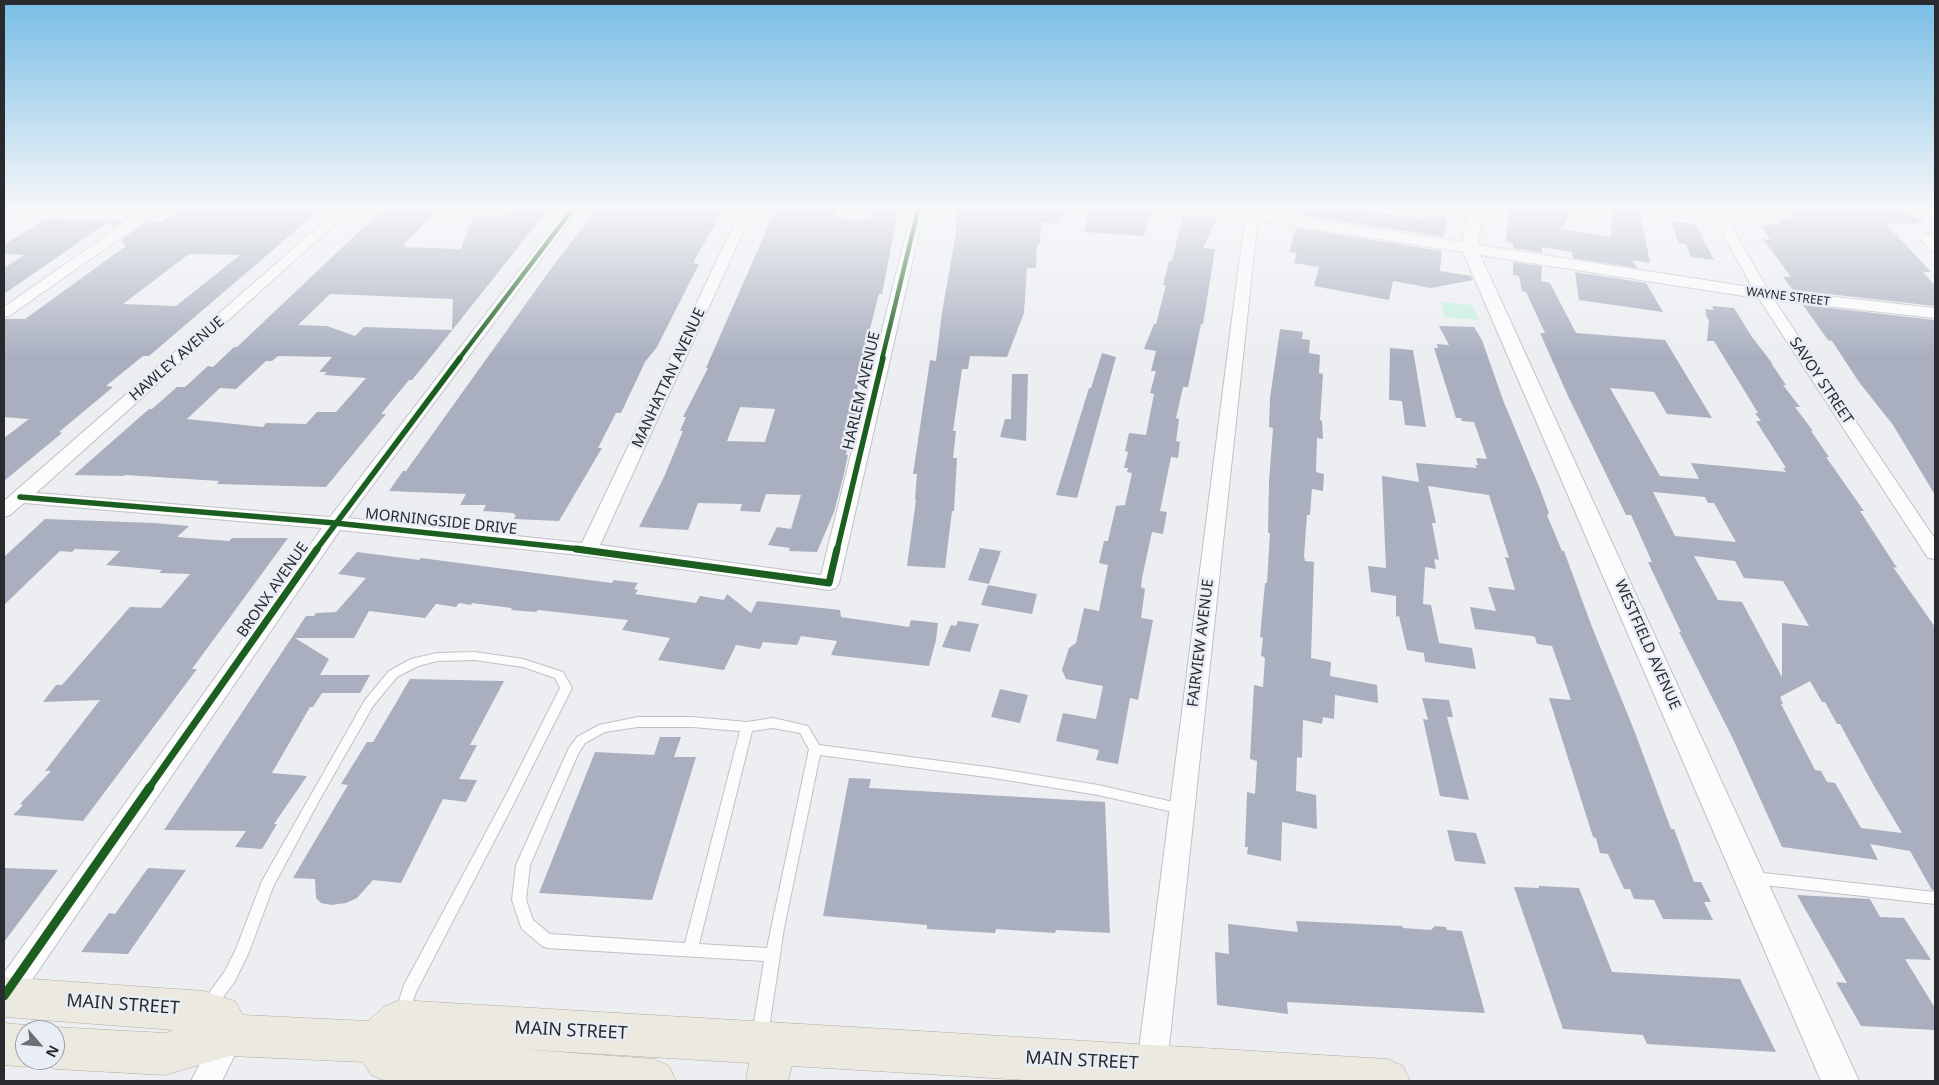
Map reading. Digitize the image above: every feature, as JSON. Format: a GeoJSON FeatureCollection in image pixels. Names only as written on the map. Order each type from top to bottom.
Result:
{"type":"FeatureCollection","features":[{"type":"Feature","properties":{"kind":"main road","name":"MAIN STREET"},"geometry":{"type":"LineString","coordinates":[[4,996],[217,1023],[767,1055],[1152,1073],[1388,1081]]}},
{"type":"Feature","properties":{"kind":"main road","name":"MAIN STREET"},"geometry":{"type":"LineString","coordinates":[[65,1049],[165,1054],[217,1023]]}},
{"type":"Feature","properties":{"kind":"main road"},"geometry":{"type":"LineString","coordinates":[[387,1032],[386,1060],[654,1081]]}},
{"type":"Feature","properties":{"kind":"street"},"geometry":{"type":"LineString","coordinates":[[4,313],[85,257]]}},
{"type":"Feature","properties":{"kind":"street","name":"HAWLEY AVENUE"},"geometry":{"type":"LineString","coordinates":[[4,511],[292,257]]}},
{"type":"Feature","properties":{"kind":"street","name":"BRONX AVENUE"},"geometry":{"type":"LineString","coordinates":[[4,996],[335,523],[537,257]]}},
{"type":"Feature","properties":{"kind":"street","name":"MANHATTAN AVENUE"},"geometry":{"type":"LineString","coordinates":[[588,550],[725,257]]}},
{"type":"Feature","properties":{"kind":"street","name":"HARLEM AVENUE"},"geometry":{"type":"LineString","coordinates":[[829,582],[907,257]]}},
{"type":"Feature","properties":{"kind":"street","name":"FAIRVIEW AVENUE"},"geometry":{"type":"LineString","coordinates":[[1152,1073],[1247,257]]}},
{"type":"Feature","properties":{"kind":"street","name":"WESTFIELD AVENUE"},"geometry":{"type":"LineString","coordinates":[[1473,257],[1840,1081]]}},
{"type":"Feature","properties":{"kind":"street","name":"WAYNE STREET"},"geometry":{"type":"LineString","coordinates":[[1524,257],[1763,294],[1935,313]]}},
{"type":"Feature","properties":{"kind":"street","name":"SAVOY STREET"},"geometry":{"type":"LineString","coordinates":[[1742,257],[1763,294],[1935,553]]}},
{"type":"Feature","properties":{"kind":"street","name":"MORNINGSIDE DRIVE"},"geometry":{"type":"LineString","coordinates":[[20,497],[335,523],[588,550],[829,582]]}},
{"type":"Feature","properties":{"kind":"street"},"geometry":{"type":"LineString","coordinates":[[206,1081],[217,1023]]}},
{"type":"Feature","properties":{"kind":"lane"},"geometry":{"type":"LineString","coordinates":[[217,1023],[230,976],[242,952],[267,885],[369,703],[393,674],[415,662],[437,657],[475,656],[523,663],[559,675],[566,688],[510,799],[387,1032]]}},
{"type":"Feature","properties":{"kind":"lane"},"geometry":{"type":"LineString","coordinates":[[767,1055],[773,955],[815,748],[804,728],[773,723],[747,727],[692,722],[638,722],[603,728],[581,740],[573,752],[523,865],[519,900],[527,924],[547,940],[773,955]]}},
{"type":"Feature","properties":{"kind":"lane"},"geometry":{"type":"LineString","coordinates":[[690,949],[747,727]]}},
{"type":"Feature","properties":{"kind":"lane"},"geometry":{"type":"LineString","coordinates":[[815,748],[930,763],[1089,788],[1182,809]]}},
{"type":"Feature","properties":{"kind":"lane"},"geometry":{"type":"LineString","coordinates":[[1751,878],[1935,898]]}},
{"type":"Feature","properties":{"kind":"green space"},"geometry":{"type":"Polygon","coordinates":[[[1441,302],[1472,305],[1479,320],[1445,317],[1441,302]]]}},
{"type":"Feature","properties":{"kind":"building"},"geometry":{"type":"Polygon","coordinates":[[[21,257],[58,257],[4,294],[4,268],[21,257]]]}},
{"type":"Feature","properties":{"kind":"building"},"geometry":{"type":"Polygon","coordinates":[[[111,257],[186,257],[123,304],[176,306],[238,257],[265,257],[149,356],[143,356],[106,386],[113,387],[59,432],[62,433],[4,481],[4,438],[29,419],[4,417],[4,319],[25,319],[111,257]]]}},
{"type":"Feature","properties":{"kind":"building"},"geometry":{"type":"Polygon","coordinates":[[[333,257],[511,257],[412,380],[409,380],[381,414],[386,414],[326,487],[217,484],[219,481],[125,475],[74,475],[177,387],[185,387],[208,366],[213,367],[234,347],[237,347],[333,257]],[[330,294],[298,325],[327,326],[355,336],[364,327],[452,330],[453,299],[330,294]],[[278,356],[272,361],[266,361],[236,389],[220,388],[187,419],[263,427],[266,423],[306,424],[317,412],[336,412],[366,378],[324,375],[327,372],[319,372],[332,357],[278,356]]]}},
{"type":"Feature","properties":{"kind":"building"},"geometry":{"type":"Polygon","coordinates":[[[560,257],[697,257],[693,263],[699,264],[657,347],[645,362],[621,413],[616,413],[598,448],[602,448],[559,521],[514,519],[516,515],[514,513],[483,511],[486,505],[460,505],[466,494],[389,491],[403,471],[406,471],[560,257]]]}},
{"type":"Feature","properties":{"kind":"building"},"geometry":{"type":"Polygon","coordinates":[[[755,257],[889,257],[882,294],[879,294],[862,359],[865,360],[853,405],[858,405],[846,455],[848,455],[844,474],[834,512],[817,552],[789,551],[790,548],[768,545],[777,527],[791,529],[801,495],[766,494],[760,512],[740,511],[742,504],[698,503],[688,530],[639,527],[664,477],[683,431],[680,431],[686,417],[683,417],[708,368],[706,368],[755,257]],[[740,407],[727,441],[765,442],[775,409],[740,407]]]}},
{"type":"Feature","properties":{"kind":"building"},"geometry":{"type":"Polygon","coordinates":[[[952,257],[1036,257],[1036,268],[1027,268],[1024,313],[1007,357],[970,356],[968,369],[962,369],[953,431],[956,431],[953,458],[957,458],[954,511],[952,511],[945,568],[907,566],[916,500],[917,474],[913,474],[930,360],[936,361],[952,257]]]}},
{"type":"Feature","properties":{"kind":"building"},"geometry":{"type":"Polygon","coordinates":[[[1173,257],[1214,257],[1203,324],[1201,324],[1188,387],[1183,387],[1176,418],[1179,419],[1176,441],[1180,442],[1178,458],[1171,457],[1160,511],[1167,512],[1163,534],[1152,532],[1142,578],[1141,587],[1145,589],[1141,618],[1153,620],[1138,700],[1130,698],[1118,764],[1096,760],[1099,750],[1056,741],[1063,713],[1096,719],[1103,686],[1066,679],[1062,670],[1069,648],[1076,643],[1084,608],[1099,611],[1108,565],[1099,563],[1104,541],[1108,541],[1116,506],[1125,505],[1132,473],[1127,472],[1128,468],[1124,468],[1128,452],[1125,451],[1129,433],[1146,435],[1154,394],[1150,393],[1156,371],[1151,371],[1156,351],[1144,349],[1154,324],[1156,324],[1166,285],[1163,285],[1169,261],[1172,261],[1173,257]]]}},
{"type":"Feature","properties":{"kind":"building"},"geometry":{"type":"Polygon","coordinates":[[[1296,257],[1441,257],[1440,271],[1471,276],[1473,280],[1431,288],[1393,281],[1389,300],[1314,286],[1319,267],[1294,263],[1296,257]]]}},
{"type":"Feature","properties":{"kind":"building"},"geometry":{"type":"Polygon","coordinates":[[[1649,257],[1650,263],[1632,260],[1637,268],[1573,258],[1649,257]]]}},
{"type":"Feature","properties":{"kind":"building"},"geometry":{"type":"Polygon","coordinates":[[[1691,257],[1712,257],[1714,260],[1691,257]]]}},
{"type":"Feature","properties":{"kind":"building"},"geometry":{"type":"Polygon","coordinates":[[[1776,257],[1917,257],[1931,272],[1923,272],[1935,286],[1935,306],[1793,290],[1783,277],[1791,277],[1776,257]]]}},
{"type":"Feature","properties":{"kind":"building"},"geometry":{"type":"Polygon","coordinates":[[[1513,262],[1542,266],[1541,281],[1550,283],[1576,333],[1665,340],[1712,418],[1667,414],[1654,392],[1610,388],[1660,476],[1699,479],[1691,463],[1786,472],[1783,468],[1786,468],[1756,421],[1761,421],[1755,413],[1758,413],[1714,341],[1707,341],[1709,321],[1705,309],[1714,310],[1712,306],[1734,308],[1752,337],[1772,363],[1786,385],[1783,385],[1800,407],[1795,407],[1829,457],[1826,457],[1864,511],[1860,511],[1897,568],[1893,567],[1935,627],[1935,890],[1932,890],[1910,851],[1870,844],[1878,860],[1782,847],[1733,739],[1679,632],[1681,632],[1648,562],[1652,562],[1631,515],[1626,515],[1568,396],[1540,333],[1545,333],[1526,292],[1522,291],[1519,276],[1513,275],[1513,262]],[[1653,492],[1675,536],[1736,542],[1714,503],[1708,503],[1705,497],[1653,492]],[[1694,556],[1718,600],[1742,602],[1782,677],[1782,623],[1809,626],[1783,581],[1744,578],[1735,561],[1694,556]],[[1810,681],[1780,697],[1783,704],[1781,704],[1815,770],[1821,771],[1827,782],[1835,783],[1861,828],[1902,833],[1840,724],[1837,724],[1825,702],[1822,702],[1810,681]]]}},
{"type":"Feature","properties":{"kind":"building"},"geometry":{"type":"Polygon","coordinates":[[[1575,272],[1646,283],[1663,312],[1579,300],[1575,272]]]}},
{"type":"Feature","properties":{"kind":"building"},"geometry":{"type":"Polygon","coordinates":[[[1803,305],[1935,320],[1935,495],[1893,425],[1859,382],[1832,341],[1828,340],[1803,305]]]}},
{"type":"Feature","properties":{"kind":"building"},"geometry":{"type":"Polygon","coordinates":[[[1439,326],[1474,327],[1482,340],[1503,400],[1549,513],[1547,515],[1562,551],[1564,551],[1671,829],[1674,829],[1694,882],[1701,882],[1711,902],[1704,902],[1713,920],[1663,919],[1654,900],[1634,899],[1630,889],[1624,889],[1608,854],[1600,853],[1596,838],[1593,837],[1549,698],[1571,700],[1552,646],[1537,644],[1535,637],[1532,636],[1475,629],[1470,607],[1496,611],[1488,587],[1515,590],[1505,557],[1509,558],[1489,495],[1428,486],[1436,523],[1432,523],[1439,560],[1434,559],[1436,569],[1425,567],[1423,604],[1431,605],[1439,643],[1472,648],[1476,669],[1425,662],[1424,653],[1407,650],[1399,616],[1396,617],[1396,596],[1371,592],[1368,566],[1386,568],[1382,476],[1419,482],[1416,463],[1477,468],[1475,465],[1478,465],[1476,458],[1487,459],[1474,422],[1462,421],[1461,418],[1456,418],[1434,348],[1438,348],[1437,344],[1449,345],[1439,326]]]}},
{"type":"Feature","properties":{"kind":"building"},"geometry":{"type":"Polygon","coordinates":[[[1280,329],[1303,332],[1302,339],[1310,340],[1309,353],[1320,355],[1319,373],[1323,374],[1320,420],[1322,421],[1323,439],[1317,438],[1316,472],[1324,474],[1323,491],[1312,489],[1310,515],[1307,515],[1304,556],[1305,561],[1314,562],[1311,658],[1331,662],[1330,676],[1377,685],[1378,703],[1335,695],[1334,719],[1323,717],[1322,724],[1303,720],[1302,758],[1297,757],[1296,791],[1316,795],[1317,829],[1282,822],[1281,861],[1247,854],[1248,847],[1245,847],[1247,792],[1255,794],[1257,761],[1250,759],[1254,685],[1263,687],[1265,658],[1261,655],[1263,638],[1260,637],[1265,583],[1267,583],[1270,533],[1268,533],[1269,482],[1273,428],[1269,427],[1270,398],[1280,329]]]}},
{"type":"Feature","properties":{"kind":"building"},"geometry":{"type":"Polygon","coordinates":[[[1390,348],[1413,350],[1426,427],[1405,425],[1402,401],[1389,400],[1390,348]]]}},
{"type":"Feature","properties":{"kind":"building"},"geometry":{"type":"Polygon","coordinates":[[[1102,353],[1116,357],[1077,498],[1056,495],[1089,388],[1091,388],[1102,353]]]}},
{"type":"Feature","properties":{"kind":"building"},"geometry":{"type":"Polygon","coordinates":[[[1012,374],[1028,374],[1026,441],[1000,437],[1005,419],[1011,419],[1012,374]]]}},
{"type":"Feature","properties":{"kind":"building"},"geometry":{"type":"Polygon","coordinates":[[[45,519],[189,526],[177,537],[229,541],[232,538],[288,538],[192,669],[197,669],[83,821],[13,815],[23,805],[20,804],[51,771],[45,771],[100,700],[43,702],[56,685],[62,685],[130,607],[161,608],[190,574],[159,573],[162,570],[106,565],[120,551],[75,549],[72,552],[60,551],[4,605],[4,557],[45,519]]]}},
{"type":"Feature","properties":{"kind":"building"},"geometry":{"type":"Polygon","coordinates":[[[980,548],[1001,551],[989,584],[968,580],[980,548]]]}},
{"type":"Feature","properties":{"kind":"building"},"geometry":{"type":"Polygon","coordinates":[[[357,552],[419,560],[421,558],[612,583],[614,580],[638,583],[634,589],[638,590],[635,594],[696,603],[700,596],[724,600],[727,594],[751,613],[757,601],[840,610],[841,617],[909,627],[911,620],[938,623],[936,640],[929,666],[831,655],[837,641],[801,636],[797,645],[763,642],[760,649],[736,645],[724,670],[658,660],[670,638],[622,630],[628,620],[538,610],[536,612],[511,610],[512,608],[472,603],[471,605],[459,603],[456,607],[436,604],[425,618],[369,611],[354,638],[295,638],[329,659],[320,675],[370,675],[360,693],[322,693],[313,707],[310,707],[272,773],[307,776],[274,824],[277,824],[262,849],[235,847],[246,831],[164,830],[306,616],[314,616],[316,613],[336,612],[366,578],[338,574],[357,552]]]}},
{"type":"Feature","properties":{"kind":"building"},"geometry":{"type":"Polygon","coordinates":[[[988,585],[1037,594],[1032,614],[981,605],[988,585]]]}},
{"type":"Feature","properties":{"kind":"building"},"geometry":{"type":"Polygon","coordinates":[[[958,621],[979,624],[970,652],[942,647],[951,625],[956,626],[958,621]]]}},
{"type":"Feature","properties":{"kind":"building"},"geometry":{"type":"Polygon","coordinates":[[[410,679],[504,681],[470,745],[477,745],[459,779],[477,780],[466,802],[443,799],[401,883],[373,880],[357,898],[346,903],[331,905],[321,903],[316,898],[315,879],[293,878],[348,785],[341,784],[367,742],[373,742],[410,679]]]}},
{"type":"Feature","properties":{"kind":"building"},"geometry":{"type":"Polygon","coordinates":[[[1000,689],[1028,695],[1020,723],[991,717],[1000,689]]]}},
{"type":"Feature","properties":{"kind":"building"},"geometry":{"type":"Polygon","coordinates":[[[1422,698],[1449,700],[1453,717],[1447,717],[1469,800],[1440,796],[1423,719],[1428,720],[1422,698]]]}},
{"type":"Feature","properties":{"kind":"building"},"geometry":{"type":"Polygon","coordinates":[[[660,737],[681,737],[674,757],[696,757],[652,900],[539,893],[595,752],[654,755],[660,737]]]}},
{"type":"Feature","properties":{"kind":"building"},"geometry":{"type":"Polygon","coordinates":[[[849,778],[871,779],[869,788],[1105,802],[1110,933],[1056,930],[1055,933],[996,929],[995,933],[927,929],[927,925],[823,916],[849,778]]]}},
{"type":"Feature","properties":{"kind":"building"},"geometry":{"type":"Polygon","coordinates":[[[1447,830],[1476,833],[1486,864],[1455,861],[1447,830]]]}},
{"type":"Feature","properties":{"kind":"building"},"geometry":{"type":"Polygon","coordinates":[[[4,868],[58,870],[4,942],[4,868]]]}},
{"type":"Feature","properties":{"kind":"building"},"geometry":{"type":"Polygon","coordinates":[[[148,868],[186,870],[128,954],[81,952],[109,913],[115,914],[148,868]]]}},
{"type":"Feature","properties":{"kind":"building"},"geometry":{"type":"Polygon","coordinates":[[[1539,886],[1579,888],[1612,972],[1740,979],[1776,1052],[1647,1044],[1643,1035],[1563,1029],[1514,887],[1539,888],[1539,886]]]}},
{"type":"Feature","properties":{"kind":"building"},"geometry":{"type":"Polygon","coordinates":[[[1797,895],[1870,899],[1880,917],[1904,918],[1931,960],[1905,959],[1935,1008],[1935,1030],[1861,1026],[1836,982],[1847,983],[1797,895]]]}},
{"type":"Feature","properties":{"kind":"building"},"geometry":{"type":"Polygon","coordinates":[[[1296,921],[1402,926],[1403,928],[1431,930],[1435,926],[1446,927],[1447,930],[1462,931],[1485,1013],[1287,1002],[1288,1014],[1217,1005],[1215,952],[1229,954],[1228,924],[1298,932],[1296,921]]]}},
{"type":"Feature","properties":{"kind":"cycle path"},"geometry":{"type":"LineString","coordinates":[[4,996],[335,523],[537,257]]}},
{"type":"Feature","properties":{"kind":"cycle path"},"geometry":{"type":"LineString","coordinates":[[20,497],[335,523],[588,550],[829,583],[907,257]]}}]}
